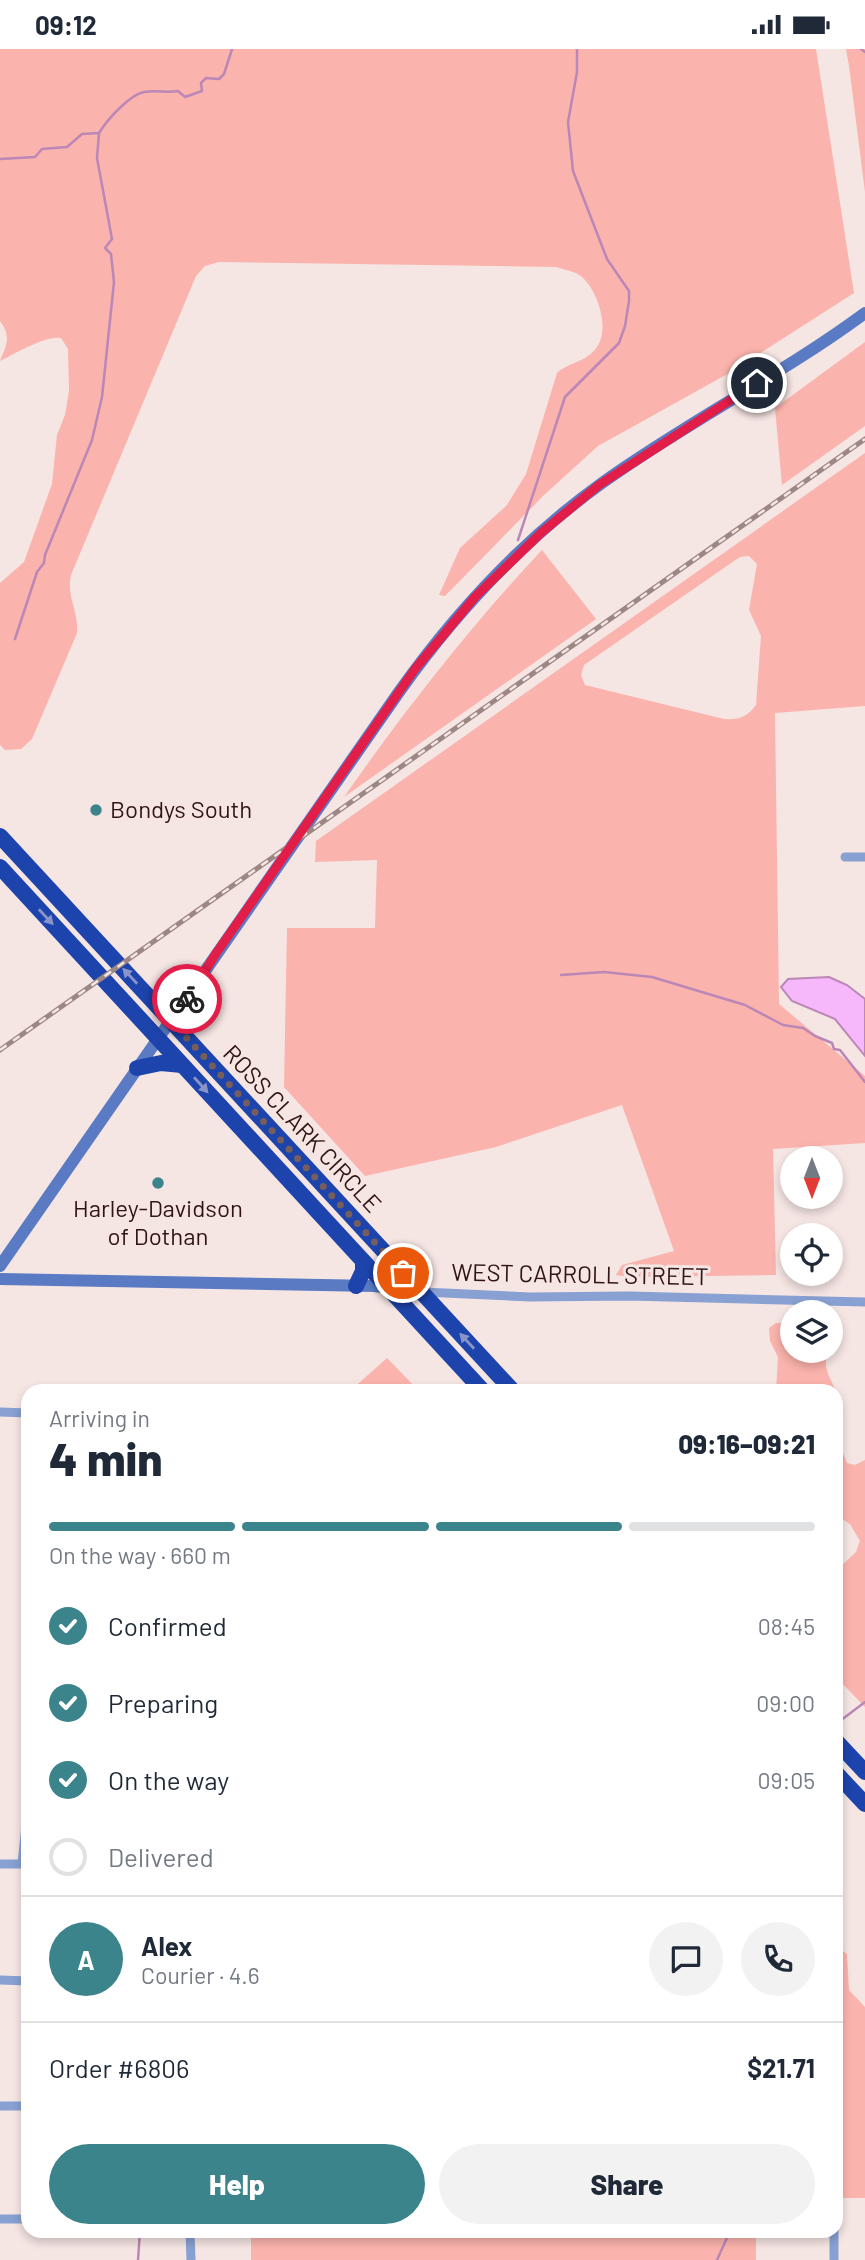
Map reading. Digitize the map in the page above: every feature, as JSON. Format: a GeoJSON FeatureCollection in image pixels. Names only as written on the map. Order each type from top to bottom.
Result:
{"type":"FeatureCollection","features":[{"type":"Feature","properties":{"kind":"highway","name":"ROSS CLARK CIRCLE"},"geometry":{"type":"LineString","coordinates":[[0,836],[506,1384]]}},
{"type":"Feature","properties":{"kind":"highway","name":"ROSS CLARK CIRCLE"},"geometry":{"type":"LineString","coordinates":[[0,867],[477,1384]]}},
{"type":"Feature","properties":{"kind":"highway"},"geometry":{"type":"LineString","coordinates":[[137,1068],[160,1063],[182,1065]]}},
{"type":"Feature","properties":{"kind":"highway"},"geometry":{"type":"LineString","coordinates":[[227,1113],[242,1098]]}},
{"type":"Feature","properties":{"kind":"highway"},"geometry":{"type":"LineString","coordinates":[[317,1210],[332,1196]]}},
{"type":"Feature","properties":{"kind":"highway"},"geometry":{"type":"LineString","coordinates":[[356,1286],[363,1271],[363,1261]]}},
{"type":"Feature","properties":{"kind":"highway"},"geometry":{"type":"LineString","coordinates":[[843,1748],[865,1772]]}},
{"type":"Feature","properties":{"kind":"highway"},"geometry":{"type":"LineString","coordinates":[[843,1780],[865,1804]]}},
{"type":"Feature","properties":{"kind":"street"},"geometry":{"type":"LineString","coordinates":[[0,1266],[415,669],[456,619],[501,570],[550,524],[599,485],[865,313]]}},
{"type":"Feature","properties":{"kind":"street"},"geometry":{"type":"LineString","coordinates":[[845,857],[865,857]]}},
{"type":"Feature","properties":{"kind":"street","name":"WEST CARROLL STREET"},"geometry":{"type":"LineString","coordinates":[[0,1279],[356,1286],[530,1297],[629,1296],[865,1302]]}},
{"type":"Feature","properties":{"kind":"street"},"geometry":{"type":"LineString","coordinates":[[0,1412],[21,1413]]}},
{"type":"Feature","properties":{"kind":"street"},"geometry":{"type":"LineString","coordinates":[[0,1864],[21,1864]]}},
{"type":"Feature","properties":{"kind":"street"},"geometry":{"type":"LineString","coordinates":[[0,1980],[21,1981]]}},
{"type":"Feature","properties":{"kind":"street"},"geometry":{"type":"LineString","coordinates":[[0,2106],[21,2106]]}},
{"type":"Feature","properties":{"kind":"street"},"geometry":{"type":"LineString","coordinates":[[0,2219],[21,2219]]}},
{"type":"Feature","properties":{"kind":"street"},"geometry":{"type":"LineString","coordinates":[[190,2238],[191,2260]]}},
{"type":"Feature","properties":{"kind":"street"},"geometry":{"type":"LineString","coordinates":[[834,2238],[834,2260]]}},
{"type":"Feature","properties":{"kind":"shaded area"},"geometry":{"type":"Polygon","coordinates":[[[0,49],[816,49],[854,293],[731,372],[598,446],[544,495],[445,596],[439,595],[460,548],[507,505],[526,474],[557,373],[588,356],[601,339],[600,311],[588,283],[576,273],[556,267],[219,262],[205,266],[196,276],[71,575],[70,590],[77,633],[32,739],[21,749],[5,750],[0,745],[0,583],[24,562],[52,484],[57,435],[65,415],[69,391],[68,349],[61,338],[39,342],[0,361],[7,337],[0,321],[0,49]]]}},
{"type":"Feature","properties":{"kind":"shaded area"},"geometry":{"type":"Polygon","coordinates":[[[846,49],[865,49],[865,192],[849,66],[846,49]]]}},
{"type":"Feature","properties":{"kind":"shaded area"},"geometry":{"type":"Polygon","coordinates":[[[865,342],[865,426],[782,485],[775,408],[865,342]]]}},
{"type":"Feature","properties":{"kind":"shaded area"},"geometry":{"type":"Polygon","coordinates":[[[865,453],[865,706],[775,713],[779,1004],[865,1076],[865,1143],[780,1146],[780,1149],[773,1149],[776,1275],[616,1275],[622,1265],[674,1251],[622,1105],[496,1147],[365,1176],[284,1087],[287,928],[375,928],[377,860],[315,862],[316,841],[865,453]],[[749,556],[740,557],[584,665],[581,675],[585,685],[724,719],[746,715],[756,705],[761,636],[749,610],[757,564],[749,556]]]}},
{"type":"Feature","properties":{"kind":"shaded area"},"geometry":{"type":"Polygon","coordinates":[[[542,550],[596,619],[344,797],[438,670],[542,550]]]}},
{"type":"Feature","properties":{"kind":"shaded area"},"geometry":{"type":"Polygon","coordinates":[[[829,977],[847,985],[865,999],[865,1056],[835,1019],[792,1001],[781,987],[788,979],[829,977]]]}},
{"type":"Feature","properties":{"kind":"shaded area"},"geometry":{"type":"Polygon","coordinates":[[[780,1323],[780,1363],[826,1363],[833,1384],[776,1384],[778,1357],[770,1341],[769,1328],[780,1323]]]}},
{"type":"Feature","properties":{"kind":"shaded area"},"geometry":{"type":"Polygon","coordinates":[[[387,1358],[412,1384],[358,1384],[387,1358]]]}},
{"type":"Feature","properties":{"kind":"shaded area"},"geometry":{"type":"Polygon","coordinates":[[[843,1453],[847,1463],[855,1465],[865,1460],[865,1707],[843,1684],[843,1564],[856,1552],[860,1541],[850,1524],[843,1520],[843,1453]]]}},
{"type":"Feature","properties":{"kind":"shaded area"},"geometry":{"type":"Polygon","coordinates":[[[843,1951],[847,1954],[849,1990],[865,2007],[865,2198],[843,2198],[843,1951]]]}},
{"type":"Feature","properties":{"kind":"shaded area"},"geometry":{"type":"Polygon","coordinates":[[[251,2238],[756,2238],[756,2260],[251,2260],[251,2238]]]}},
{"type":"Feature","properties":{"kind":"waterway"},"geometry":{"type":"LineString","coordinates":[[0,159],[35,157],[42,149],[67,147],[82,134],[99,133],[113,115],[138,94],[178,91],[185,97],[202,91],[201,83],[206,78],[219,79],[224,74],[232,49]]}},
{"type":"Feature","properties":{"kind":"waterway"},"geometry":{"type":"LineString","coordinates":[[518,540],[565,397],[619,343],[629,301],[629,291],[607,259],[573,171],[568,122],[577,72],[577,49]]}},
{"type":"Feature","properties":{"kind":"waterway"},"geometry":{"type":"LineString","coordinates":[[861,49],[865,52]]}},
{"type":"Feature","properties":{"kind":"waterway"},"geometry":{"type":"LineString","coordinates":[[15,639],[37,572],[44,563],[92,440],[102,397],[114,282],[111,254],[105,248],[112,239],[97,158],[99,133]]}},
{"type":"Feature","properties":{"kind":"waterway"},"geometry":{"type":"LineString","coordinates":[[561,975],[604,972],[652,977],[745,1005],[783,1025],[803,1028],[832,1043],[834,1049],[840,1050],[865,1082]]}},
{"type":"Feature","properties":{"kind":"waterway"},"geometry":{"type":"LineString","coordinates":[[843,1719],[865,1702]]}},
{"type":"Feature","properties":{"kind":"waterway"},"geometry":{"type":"LineString","coordinates":[[138,2260],[140,2238]]}},
{"type":"Feature","properties":{"kind":"waterway"},"geometry":{"type":"LineString","coordinates":[[717,2260],[727,2238]]}},
{"type":"Feature","properties":{"kind":"railway"},"geometry":{"type":"LineString","coordinates":[[0,1050],[865,439]]}},
{"type":"Feature","properties":{"kind":"way so far"},"geometry":{"type":"LineString","coordinates":[[187,999],[171,1021],[403,1273]]}},
{"type":"Feature","properties":{"kind":"place","name":"Bondys South"},"geometry":{"type":"Point","coordinates":[96,810]}},
{"type":"Feature","properties":{"kind":"place","name":"Harley-Davidson of Dothan"},"geometry":{"type":"Point","coordinates":[158,1183]}},
{"type":"Feature","properties":{"kind":"route"},"geometry":{"type":"LineString","coordinates":[[187,999],[415,669],[475,597],[566,510],[625,467],[757,383]]}}]}
